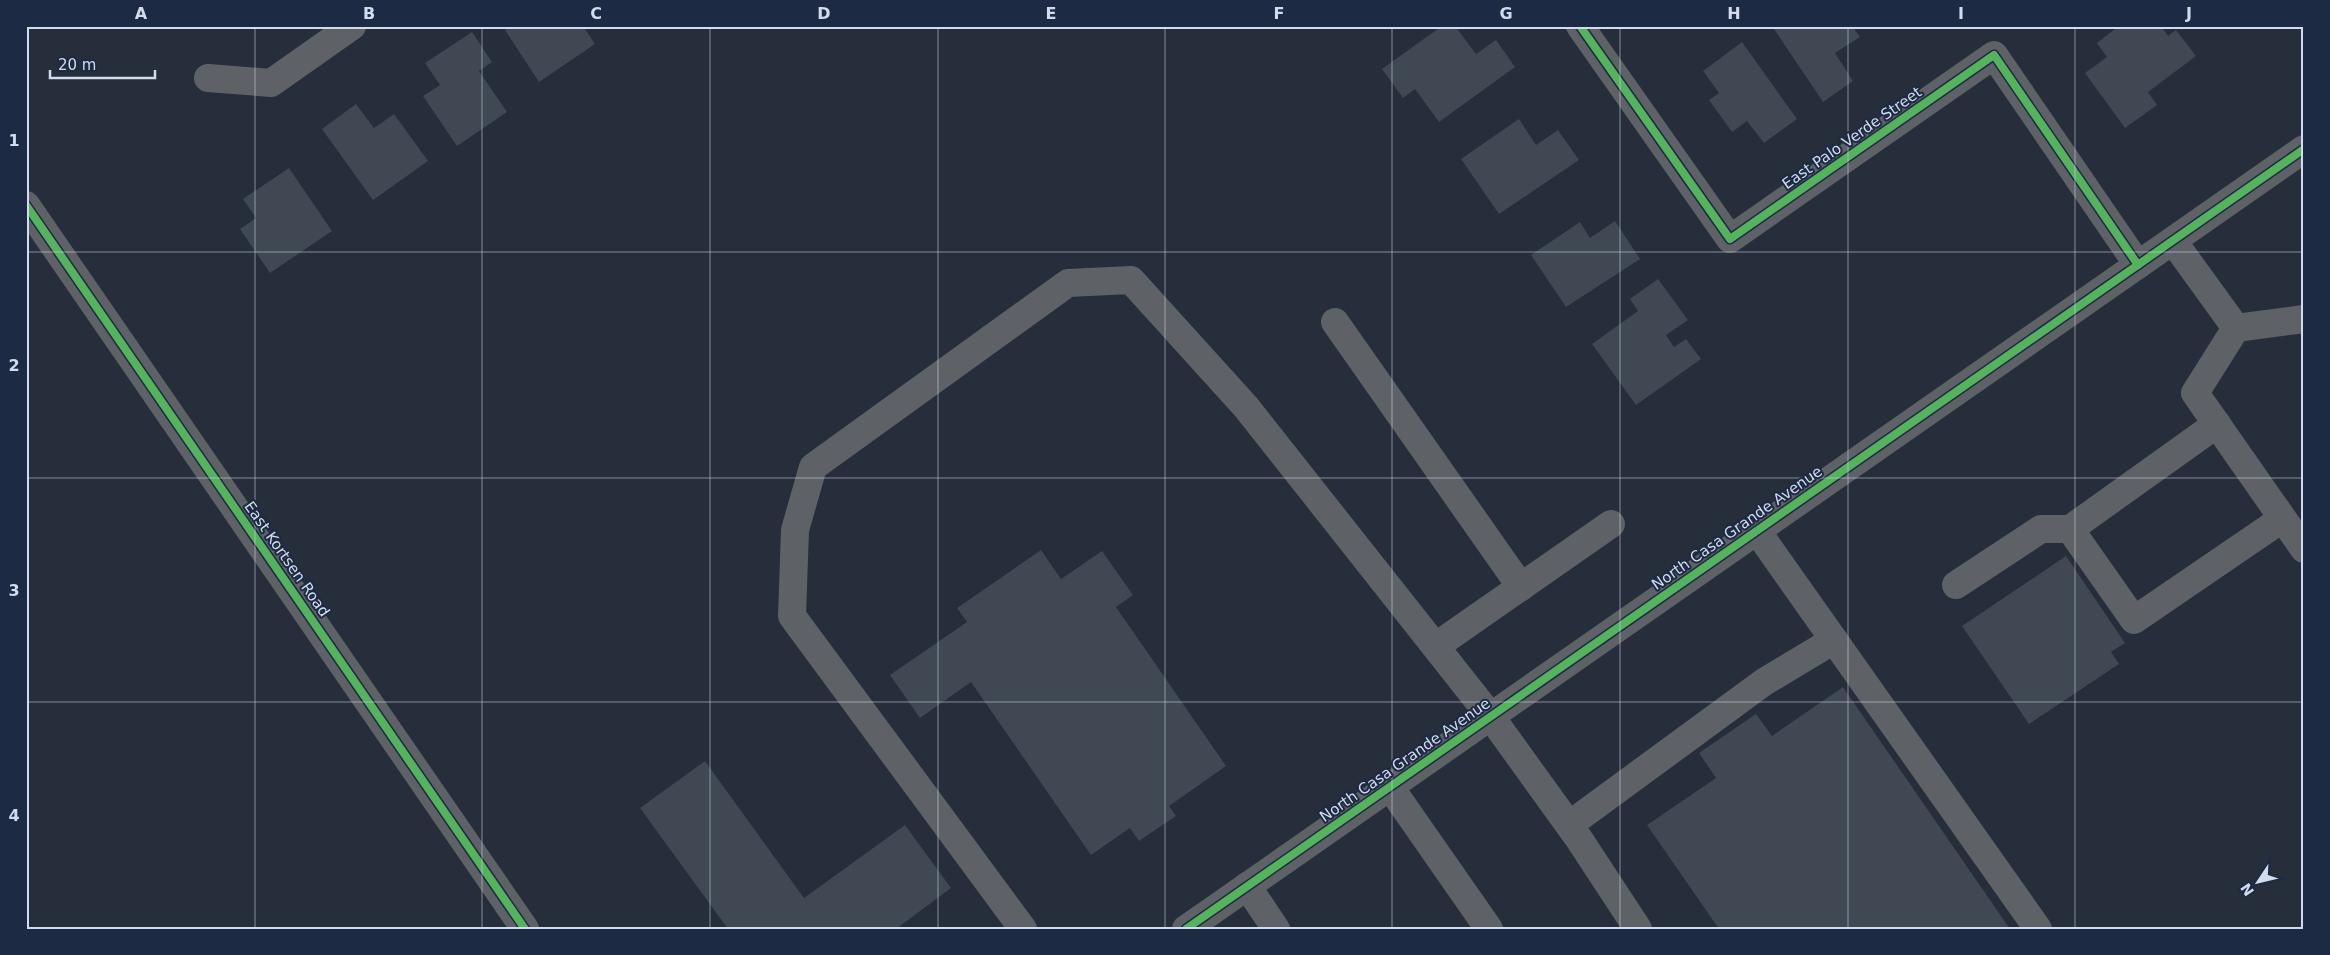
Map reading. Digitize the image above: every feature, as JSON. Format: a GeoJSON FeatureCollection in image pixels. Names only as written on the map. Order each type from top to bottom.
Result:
{"type":"FeatureCollection","features":[{"type":"Feature","properties":{"kind":"street"},"geometry":{"type":"LineString","coordinates":[[208,78],[271,83],[352,26]]}},
{"type":"Feature","properties":{"kind":"street","name":"East Palo Verde Street"},"geometry":{"type":"LineString","coordinates":[[1580,26],[1730,239],[1994,55],[2138,265]]}},
{"type":"Feature","properties":{"kind":"street","name":"North Casa Grande Avenue"},"geometry":{"type":"LineString","coordinates":[[1186,929],[2304,149]]}},
{"type":"Feature","properties":{"kind":"street","name":"East Kortsen Road"},"geometry":{"type":"LineString","coordinates":[[26,205],[525,929]]}},
{"type":"Feature","properties":{"kind":"street"},"geometry":{"type":"LineString","coordinates":[[2172,241],[2236,328]]}},
{"type":"Feature","properties":{"kind":"street"},"geometry":{"type":"LineString","coordinates":[[1014,926],[792,616],[795,530],[813,467],[1068,283],[1131,280],[1246,407],[1436,646],[1491,717],[1569,825],[1638,929]]}},
{"type":"Feature","properties":{"kind":"street"},"geometry":{"type":"LineString","coordinates":[[2236,328],[2304,319]]}},
{"type":"Feature","properties":{"kind":"street"},"geometry":{"type":"LineString","coordinates":[[1335,322],[1521,587]]}},
{"type":"Feature","properties":{"kind":"street"},"geometry":{"type":"LineString","coordinates":[[2236,328],[2195,393],[2304,549]]}},
{"type":"Feature","properties":{"kind":"street"},"geometry":{"type":"LineString","coordinates":[[1956,585],[2041,529],[2070,529],[2217,424]]}},
{"type":"Feature","properties":{"kind":"street"},"geometry":{"type":"LineString","coordinates":[[2070,529],[2134,620],[2282,519]]}},
{"type":"Feature","properties":{"kind":"street"},"geometry":{"type":"LineString","coordinates":[[1436,646],[1611,524]]}},
{"type":"Feature","properties":{"kind":"street"},"geometry":{"type":"LineString","coordinates":[[1757,531],[2038,929]]}},
{"type":"Feature","properties":{"kind":"street"},"geometry":{"type":"LineString","coordinates":[[1569,825],[1764,682],[1834,640]]}},
{"type":"Feature","properties":{"kind":"street"},"geometry":{"type":"LineString","coordinates":[[1390,787],[1489,929]]}},
{"type":"Feature","properties":{"kind":"street"},"geometry":{"type":"LineString","coordinates":[[1247,886],[1276,929]]}},
{"type":"Feature","properties":{"kind":"building"},"geometry":{"type":"Polygon","coordinates":[[[511,26],[583,26],[595,44],[539,82],[505,30],[511,26]]]}},
{"type":"Feature","properties":{"kind":"building"},"geometry":{"type":"Polygon","coordinates":[[[1442,26],[1455,26],[1476,54],[1496,40],[1515,67],[1439,122],[1415,89],[1403,98],[1382,69],[1442,26]]]}},
{"type":"Feature","properties":{"kind":"building"},"geometry":{"type":"Polygon","coordinates":[[[1772,26],[1852,26],[1860,37],[1835,53],[1853,81],[1823,102],[1772,26]]]}},
{"type":"Feature","properties":{"kind":"building"},"geometry":{"type":"Polygon","coordinates":[[[2119,26],[2161,26],[2168,36],[2176,30],[2196,56],[2148,92],[2157,105],[2125,128],[2085,73],[2107,57],[2097,43],[2119,26]]]}},
{"type":"Feature","properties":{"kind":"building"},"geometry":{"type":"Polygon","coordinates":[[[472,32],[492,62],[479,71],[507,112],[457,146],[423,96],[440,85],[425,63],[472,32]]]}},
{"type":"Feature","properties":{"kind":"building"},"geometry":{"type":"Polygon","coordinates":[[[1742,42],[1797,119],[1764,143],[1747,121],[1732,132],[1709,100],[1719,93],[1703,71],[1742,42]]]}},
{"type":"Feature","properties":{"kind":"building"},"geometry":{"type":"Polygon","coordinates":[[[356,104],[374,128],[394,114],[428,161],[373,200],[322,129],[356,104]]]}},
{"type":"Feature","properties":{"kind":"building"},"geometry":{"type":"Polygon","coordinates":[[[1519,119],[1536,145],[1558,130],[1579,160],[1499,214],[1461,159],[1519,119]]]}},
{"type":"Feature","properties":{"kind":"building"},"geometry":{"type":"Polygon","coordinates":[[[289,168],[332,231],[270,273],[240,229],[256,218],[243,199],[289,168]]]}},
{"type":"Feature","properties":{"kind":"building"},"geometry":{"type":"Polygon","coordinates":[[[1615,221],[1640,259],[1566,307],[1531,255],[1580,222],[1590,238],[1615,221]]]}},
{"type":"Feature","properties":{"kind":"building"},"geometry":{"type":"Polygon","coordinates":[[[1658,279],[1688,320],[1666,335],[1674,347],[1686,339],[1701,359],[1636,405],[1592,344],[1638,311],[1630,299],[1658,279]]]}},
{"type":"Feature","properties":{"kind":"building"},"geometry":{"type":"Polygon","coordinates":[[[1041,550],[1061,579],[1102,551],[1133,595],[1116,607],[1226,766],[1169,806],[1176,816],[1139,841],[1130,828],[1091,855],[971,682],[920,718],[890,675],[967,622],[957,608],[1041,550]]]}},
{"type":"Feature","properties":{"kind":"building"},"geometry":{"type":"Polygon","coordinates":[[[2066,556],[2125,643],[2111,652],[2119,664],[2029,724],[1962,626],[2066,556]]]}},
{"type":"Feature","properties":{"kind":"building"},"geometry":{"type":"Polygon","coordinates":[[[1843,687],[2010,929],[1719,929],[1647,825],[1716,778],[1699,753],[1756,714],[1772,736],[1843,687]]]}},
{"type":"Feature","properties":{"kind":"building"},"geometry":{"type":"Polygon","coordinates":[[[705,761],[804,898],[905,825],[951,888],[896,929],[728,929],[640,808],[705,761]]]}},
{"type":"Feature","properties":{"kind":"cycle path"},"geometry":{"type":"LineString","coordinates":[[1580,26],[1730,239],[1994,55],[2138,265]]}},
{"type":"Feature","properties":{"kind":"cycle path"},"geometry":{"type":"LineString","coordinates":[[1186,929],[2304,149]]}},
{"type":"Feature","properties":{"kind":"cycle path"},"geometry":{"type":"LineString","coordinates":[[26,205],[525,929]]}}]}
